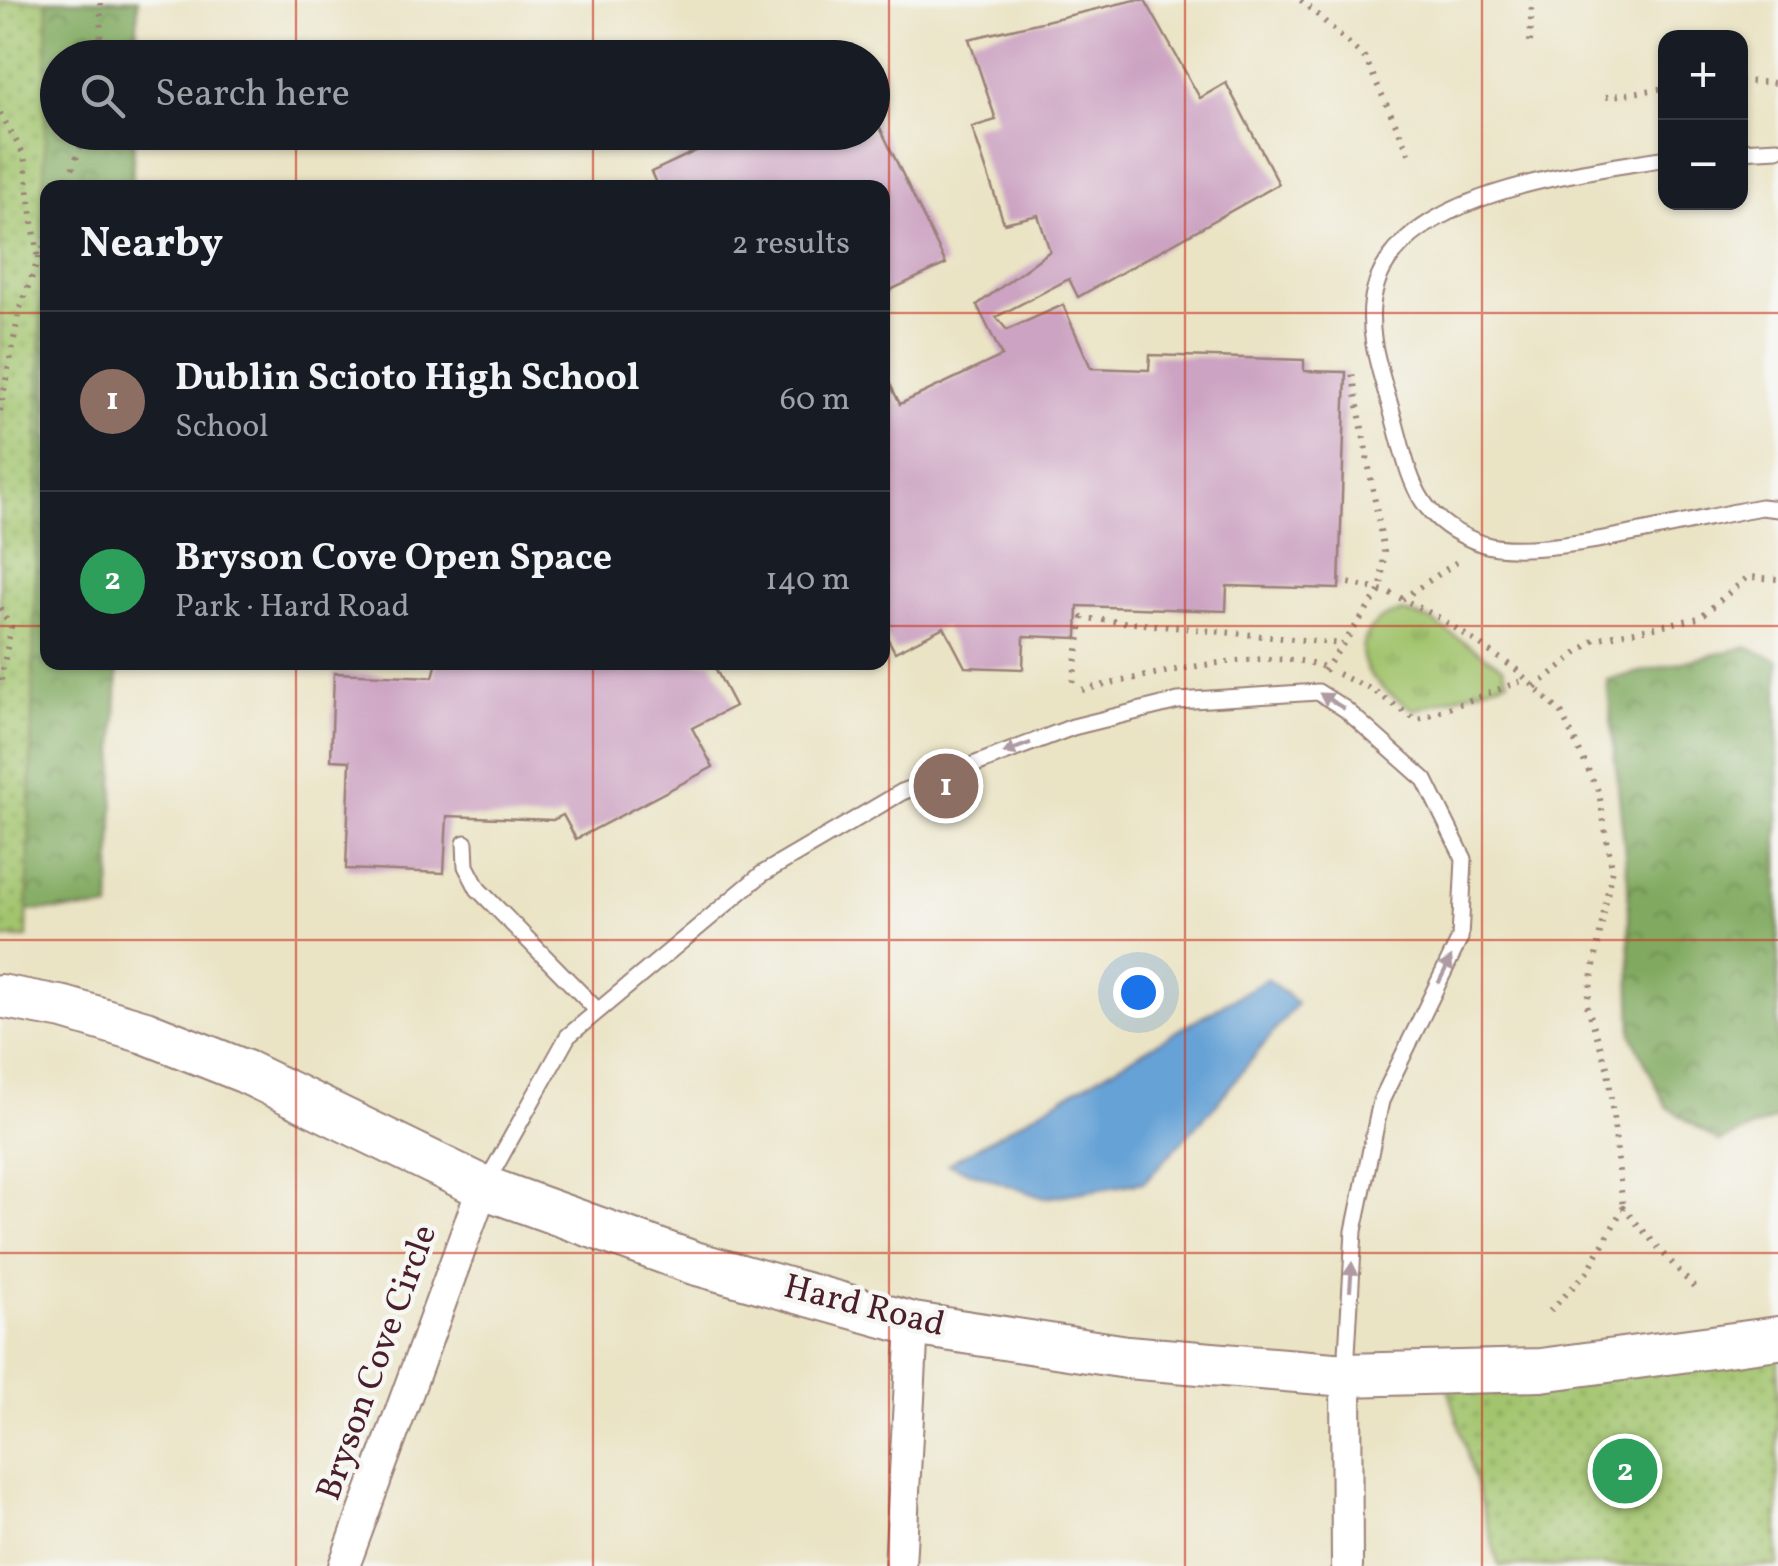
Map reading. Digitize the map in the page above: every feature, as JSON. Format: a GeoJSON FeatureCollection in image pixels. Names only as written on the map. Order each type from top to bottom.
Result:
{"type":"FeatureCollection","features":[{"type":"Feature","properties":{"kind":"main road","name":"Hard Road"},"geometry":{"type":"LineString","coordinates":[[0,996],[64,1008],[145,1032],[246,1072],[483,1187],[694,1263],[913,1324],[1127,1358],[1346,1374],[1540,1370],[1778,1338]]}},
{"type":"Feature","properties":{"kind":"street","name":"Bryson Cove Circle"},"geometry":{"type":"LineString","coordinates":[[344,1566],[483,1187]]}},
{"type":"Feature","properties":{"kind":"street"},"geometry":{"type":"LineString","coordinates":[[900,1566],[913,1324]]}},
{"type":"Feature","properties":{"kind":"street"},"geometry":{"type":"LineString","coordinates":[[1346,1374],[1347,1566]]}},
{"type":"Feature","properties":{"kind":"lane"},"geometry":{"type":"LineString","coordinates":[[1748,151],[1778,149]]}},
{"type":"Feature","properties":{"kind":"lane"},"geometry":{"type":"LineString","coordinates":[[1658,159],[1556,178],[1458,206],[1406,238],[1387,257],[1374,290],[1371,331],[1414,494],[1441,520],[1484,544],[1522,549],[1615,536],[1761,507],[1778,508]]}},
{"type":"Feature","properties":{"kind":"lane"},"geometry":{"type":"LineString","coordinates":[[483,1187],[568,1036],[762,874],[902,792],[1073,726],[1178,701],[1318,692],[1345,709],[1425,780],[1464,858],[1460,938],[1381,1101],[1354,1231],[1346,1374]]}},
{"type":"Feature","properties":{"kind":"lane"},"geometry":{"type":"LineString","coordinates":[[465,842],[466,866],[478,889],[598,1011]]}},
{"type":"Feature","properties":{"kind":"path"},"geometry":{"type":"LineString","coordinates":[[100,40],[101,0]]}},
{"type":"Feature","properties":{"kind":"path"},"geometry":{"type":"LineString","coordinates":[[1300,0],[1365,58],[1410,155]]}},
{"type":"Feature","properties":{"kind":"path"},"geometry":{"type":"LineString","coordinates":[[1530,42],[1532,0]]}},
{"type":"Feature","properties":{"kind":"path"},"geometry":{"type":"LineString","coordinates":[[1748,81],[1778,83]]}},
{"type":"Feature","properties":{"kind":"path"},"geometry":{"type":"LineString","coordinates":[[1606,97],[1658,89]]}},
{"type":"Feature","properties":{"kind":"path"},"geometry":{"type":"LineString","coordinates":[[0,113],[24,155],[38,260]]}},
{"type":"Feature","properties":{"kind":"path"},"geometry":{"type":"LineString","coordinates":[[68,180],[79,150]]}},
{"type":"Feature","properties":{"kind":"path"},"geometry":{"type":"LineString","coordinates":[[0,410],[20,308],[40,255]]}},
{"type":"Feature","properties":{"kind":"path"},"geometry":{"type":"LineString","coordinates":[[1318,692],[1325,668],[1382,590],[1384,552],[1352,372]]}},
{"type":"Feature","properties":{"kind":"path"},"geometry":{"type":"LineString","coordinates":[[1402,599],[1484,544]]}},
{"type":"Feature","properties":{"kind":"path"},"geometry":{"type":"LineString","coordinates":[[1535,687],[1595,639],[1699,618],[1748,577],[1778,578]]}},
{"type":"Feature","properties":{"kind":"path"},"geometry":{"type":"LineString","coordinates":[[1340,580],[1402,599],[1472,639],[1535,687],[1562,714],[1599,793],[1612,868],[1587,1005],[1608,1070],[1623,1208],[1588,1271],[1550,1311]]}},
{"type":"Feature","properties":{"kind":"path"},"geometry":{"type":"LineString","coordinates":[[0,608],[11,627],[0,686]]}},
{"type":"Feature","properties":{"kind":"path"},"geometry":{"type":"LineString","coordinates":[[1073,682],[1082,618],[1342,644]]}},
{"type":"Feature","properties":{"kind":"path"},"geometry":{"type":"LineString","coordinates":[[1623,1208],[1698,1292]]}},
{"type":"Feature","properties":{"kind":"green space"},"geometry":{"type":"Polygon","coordinates":[[[0,0],[138,0],[137,40],[40,40],[40,150],[133,150],[132,180],[40,180],[40,670],[118,670],[110,909],[0,911],[0,0]]]}},
{"type":"Feature","properties":{"kind":"green space"},"geometry":{"type":"Polygon","coordinates":[[[0,0],[48,0],[47,40],[40,40],[40,150],[45,150],[44,180],[40,180],[40,357],[27,938],[0,938],[0,0]]]}},
{"type":"Feature","properties":{"kind":"green space"},"geometry":{"type":"Polygon","coordinates":[[[1403,612],[1430,620],[1503,667],[1508,680],[1414,710],[1374,680],[1362,652],[1367,633],[1374,625],[1403,612]]]}},
{"type":"Feature","properties":{"kind":"green space"},"geometry":{"type":"Polygon","coordinates":[[[1746,647],[1778,660],[1778,1118],[1719,1142],[1666,1106],[1632,1035],[1628,882],[1607,680],[1746,647]]]}},
{"type":"Feature","properties":{"kind":"green space"},"geometry":{"type":"Polygon","coordinates":[[[1778,1338],[1778,1566],[1499,1566],[1445,1376],[1778,1338]]]}},
{"type":"Feature","properties":{"kind":"water"},"geometry":{"type":"Polygon","coordinates":[[[1267,979],[1297,1003],[1213,1108],[1144,1182],[1044,1198],[948,1164],[1267,979]]]}},
{"type":"Feature","properties":{"kind":"building"},"geometry":{"type":"Polygon","coordinates":[[[1145,0],[1200,98],[1226,83],[1279,184],[1078,297],[1069,279],[996,317],[1007,330],[1063,305],[1091,368],[1149,370],[1150,355],[1304,360],[1304,371],[1346,372],[1339,589],[1227,586],[1226,611],[1078,606],[1077,638],[1024,636],[1023,669],[965,667],[944,627],[895,652],[890,643],[890,384],[900,404],[1002,356],[977,305],[1050,251],[1038,215],[1004,223],[972,127],[996,120],[969,39],[1145,0]]]}},
{"type":"Feature","properties":{"kind":"building"},"geometry":{"type":"Polygon","coordinates":[[[890,148],[946,264],[890,290],[890,180],[654,180],[651,172],[698,150],[890,148]]]}},
{"type":"Feature","properties":{"kind":"building"},"geometry":{"type":"Polygon","coordinates":[[[435,670],[716,670],[735,706],[692,728],[713,767],[576,839],[563,815],[553,820],[447,816],[444,873],[346,869],[350,761],[331,760],[334,673],[433,677],[435,670]]]}},
{"type":"Feature","properties":{"kind":"place","name":"Dublin Scioto High School"},"geometry":{"type":"Point","coordinates":[946,786]}},
{"type":"Feature","properties":{"kind":"place","name":"Bryson Cove Open Space"},"geometry":{"type":"Point","coordinates":[1625,1471]}}]}
